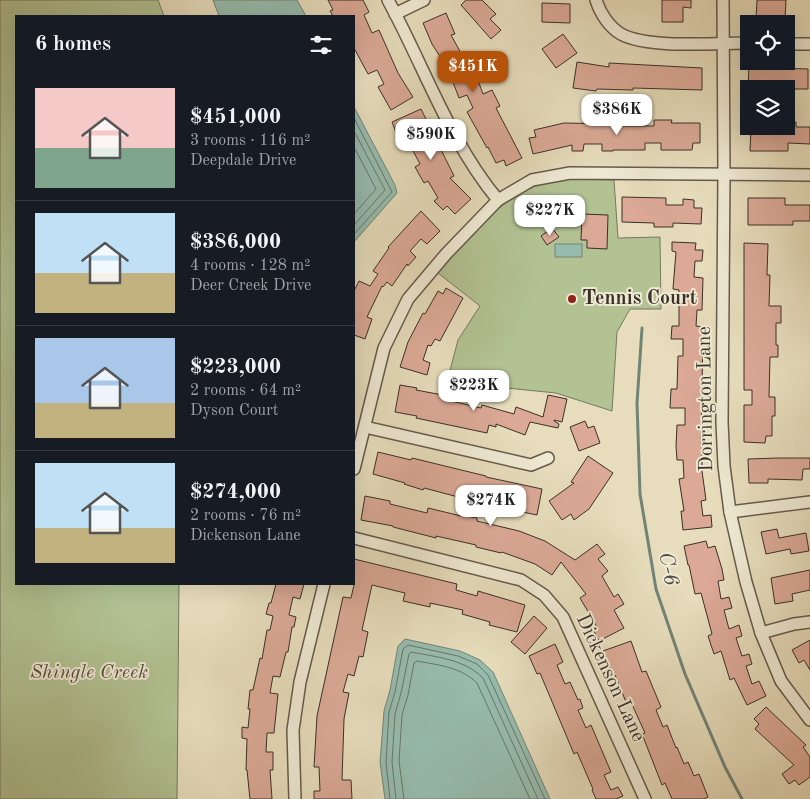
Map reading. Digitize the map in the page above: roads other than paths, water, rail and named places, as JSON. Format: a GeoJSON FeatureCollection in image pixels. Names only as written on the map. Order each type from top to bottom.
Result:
{"type":"FeatureCollection","features":[{"type":"Feature","properties":{"kind":"street"},"geometry":{"type":"LineString","coordinates":[[388,0],[465,153],[482,180],[498,200]]}},
{"type":"Feature","properties":{"kind":"street"},"geometry":{"type":"LineString","coordinates":[[395,14],[424,0]]}},
{"type":"Feature","properties":{"kind":"street"},"geometry":{"type":"LineString","coordinates":[[596,0],[607,22],[621,34],[639,40],[658,43],[740,43]]}},
{"type":"Feature","properties":{"kind":"street","name":"Dorrington Lane"},"geometry":{"type":"LineString","coordinates":[[723,0],[722,422],[724,466],[730,512],[746,582],[761,633],[781,681],[810,720]]}},
{"type":"Feature","properties":{"kind":"street"},"geometry":{"type":"LineString","coordinates":[[795,44],[810,44]]}},
{"type":"Feature","properties":{"kind":"street"},"geometry":{"type":"LineString","coordinates":[[355,465],[384,348],[408,299],[446,254],[498,200],[532,180],[570,173],[810,175]]}},
{"type":"Feature","properties":{"kind":"street"},"geometry":{"type":"LineString","coordinates":[[365,427],[531,465],[548,458]]}},
{"type":"Feature","properties":{"kind":"street"},"geometry":{"type":"LineString","coordinates":[[730,512],[810,502]]}},
{"type":"Feature","properties":{"kind":"street","name":"Dickenson Lane"},"geometry":{"type":"LineString","coordinates":[[355,538],[522,580],[544,595],[563,617],[645,799]]}},
{"type":"Feature","properties":{"kind":"street"},"geometry":{"type":"LineString","coordinates":[[295,799],[293,784],[293,730],[300,682],[324,585]]}},
{"type":"Feature","properties":{"kind":"street"},"geometry":{"type":"LineString","coordinates":[[761,633],[794,624],[810,622]]}},
{"type":"Feature","properties":{"kind":"water"},"geometry":{"type":"Polygon","coordinates":[[[213,0],[297,0],[305,15],[219,15],[213,0]]]}},
{"type":"Feature","properties":{"kind":"water"},"geometry":{"type":"Polygon","coordinates":[[[355,109],[395,185],[397,193],[355,241],[355,109]]]}},
{"type":"Feature","properties":{"kind":"water"},"geometry":{"type":"Polygon","coordinates":[[[555,244],[582,244],[582,257],[555,257],[555,244]]]}},
{"type":"Feature","properties":{"kind":"water"},"geometry":{"type":"Polygon","coordinates":[[[405,639],[460,651],[480,660],[493,672],[550,799],[385,799],[380,762],[384,711],[398,646],[405,639]]]}},
{"type":"Feature","properties":{"kind":"waterway","name":"C-6"},"geometry":{"type":"LineString","coordinates":[[642,328],[637,403],[640,494],[656,589],[685,674],[725,767],[742,799]]}},
{"type":"Feature","properties":{"kind":"place","name":"Tennis Court"},"geometry":{"type":"Point","coordinates":[572,299]}},
{"type":"Feature","properties":{"kind":"park label","name":"Shingle Creek"},"geometry":{"type":"Point","coordinates":[89,673]}}]}
